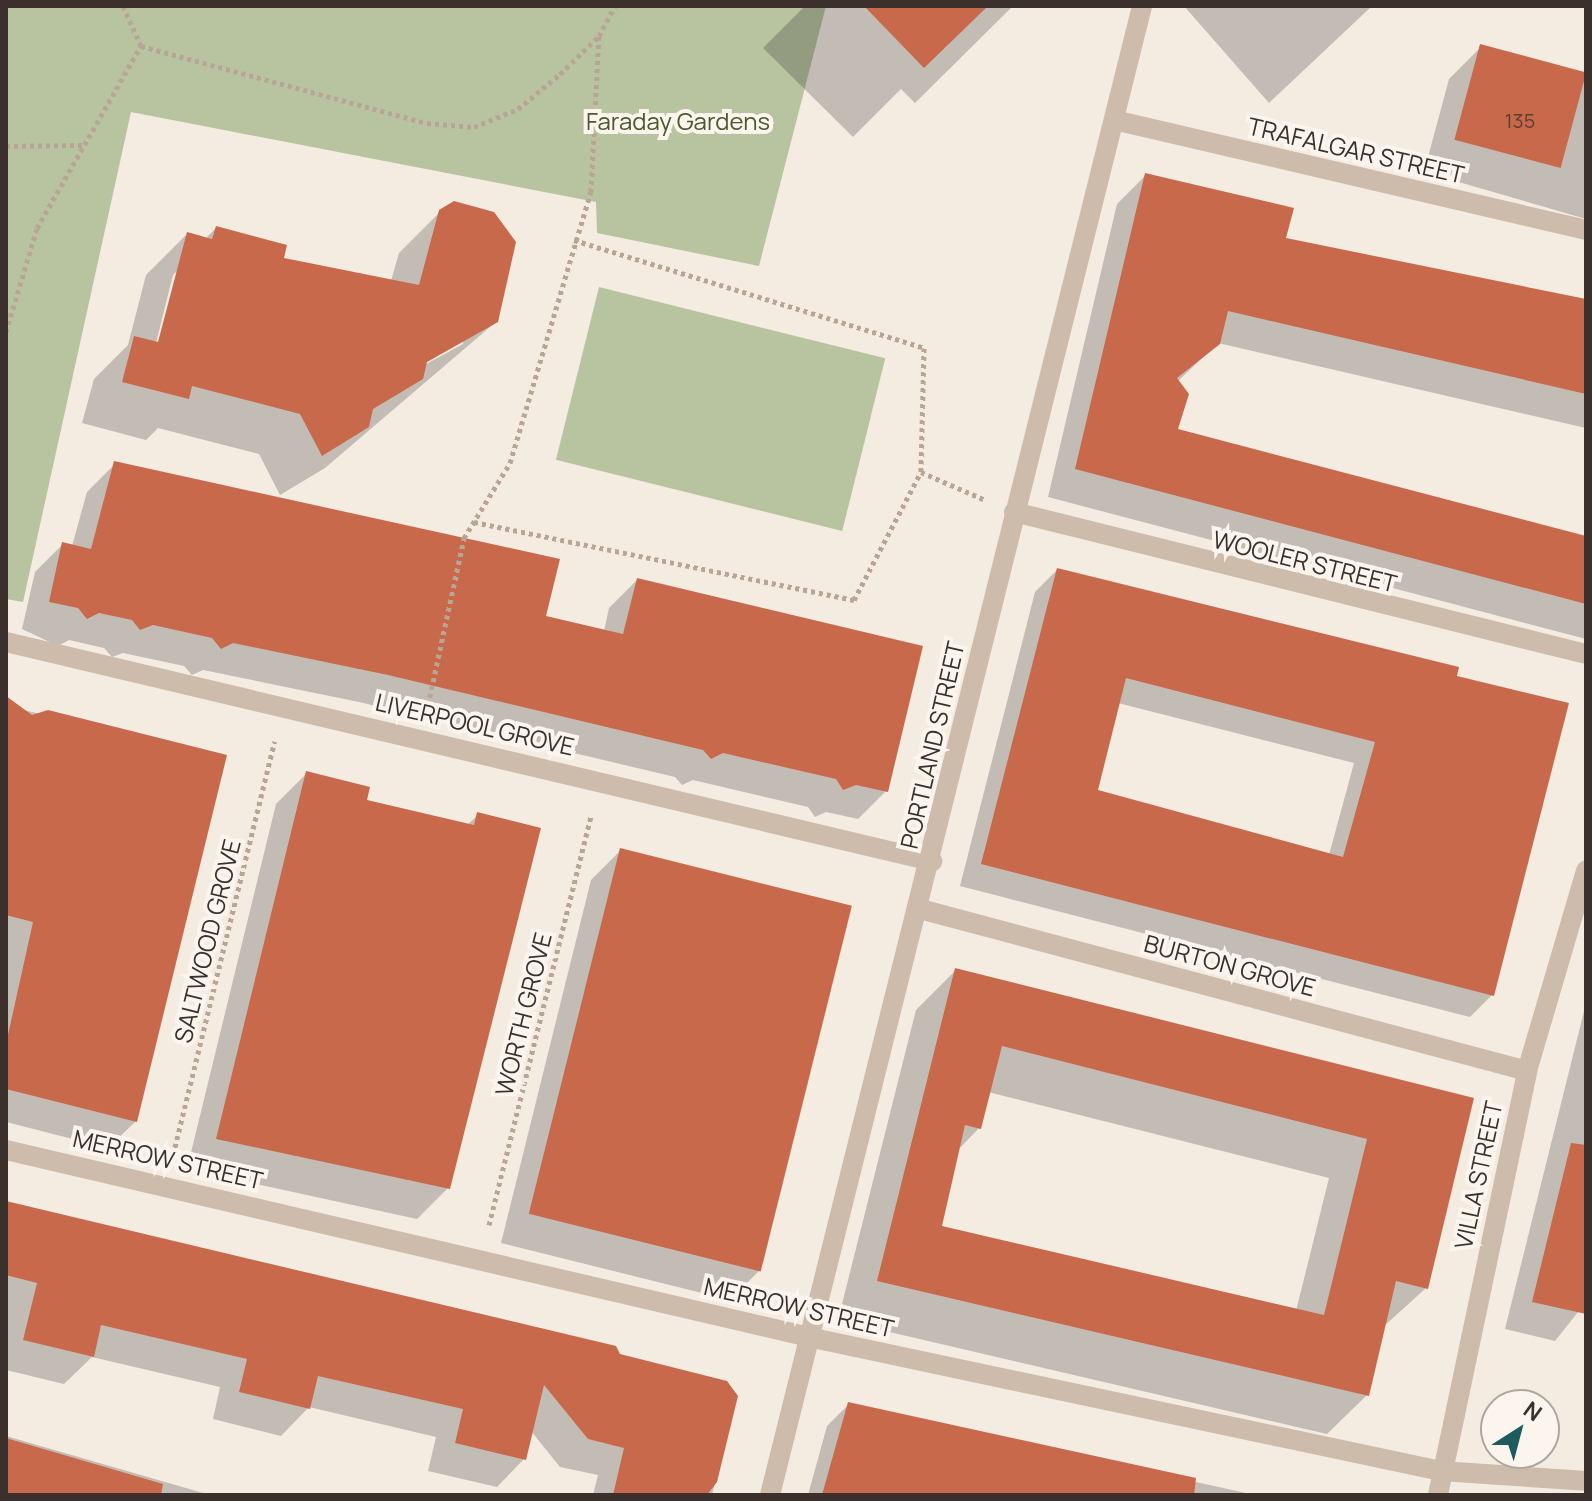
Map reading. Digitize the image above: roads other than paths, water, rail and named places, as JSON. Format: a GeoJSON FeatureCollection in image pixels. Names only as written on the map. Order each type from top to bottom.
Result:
{"type":"FeatureCollection","features":[{"type":"Feature","properties":{"kind":"street","name":"PORTLAND STREET"},"geometry":{"type":"LineString","coordinates":[[770,1495],[813,1338],[932,861],[1014,512],[1142,6]]}},
{"type":"Feature","properties":{"kind":"street","name":"TRAFALGAR STREET"},"geometry":{"type":"LineString","coordinates":[[1114,120],[1586,230]]}},
{"type":"Feature","properties":{"kind":"street","name":"WOOLER STREET"},"geometry":{"type":"LineString","coordinates":[[1014,512],[1586,654]]}},
{"type":"Feature","properties":{"kind":"street","name":"LIVERPOOL GROVE"},"geometry":{"type":"LineString","coordinates":[[6,642],[600,779],[932,861]]}},
{"type":"Feature","properties":{"kind":"street","name":"VILLA STREET"},"geometry":{"type":"LineString","coordinates":[[1438,1495],[1527,1071],[1586,870]]}},
{"type":"Feature","properties":{"kind":"street","name":"BURTON GROVE"},"geometry":{"type":"LineString","coordinates":[[920,909],[1527,1071]]}},
{"type":"Feature","properties":{"kind":"street","name":"MERROW STREET"},"geometry":{"type":"LineString","coordinates":[[6,1150],[481,1258],[813,1338],[1441,1471],[1586,1481]]}},
{"type":"Feature","properties":{"kind":"park label","name":"Faraday Gardens"},"geometry":{"type":"Point","coordinates":[678,121]}}]}
